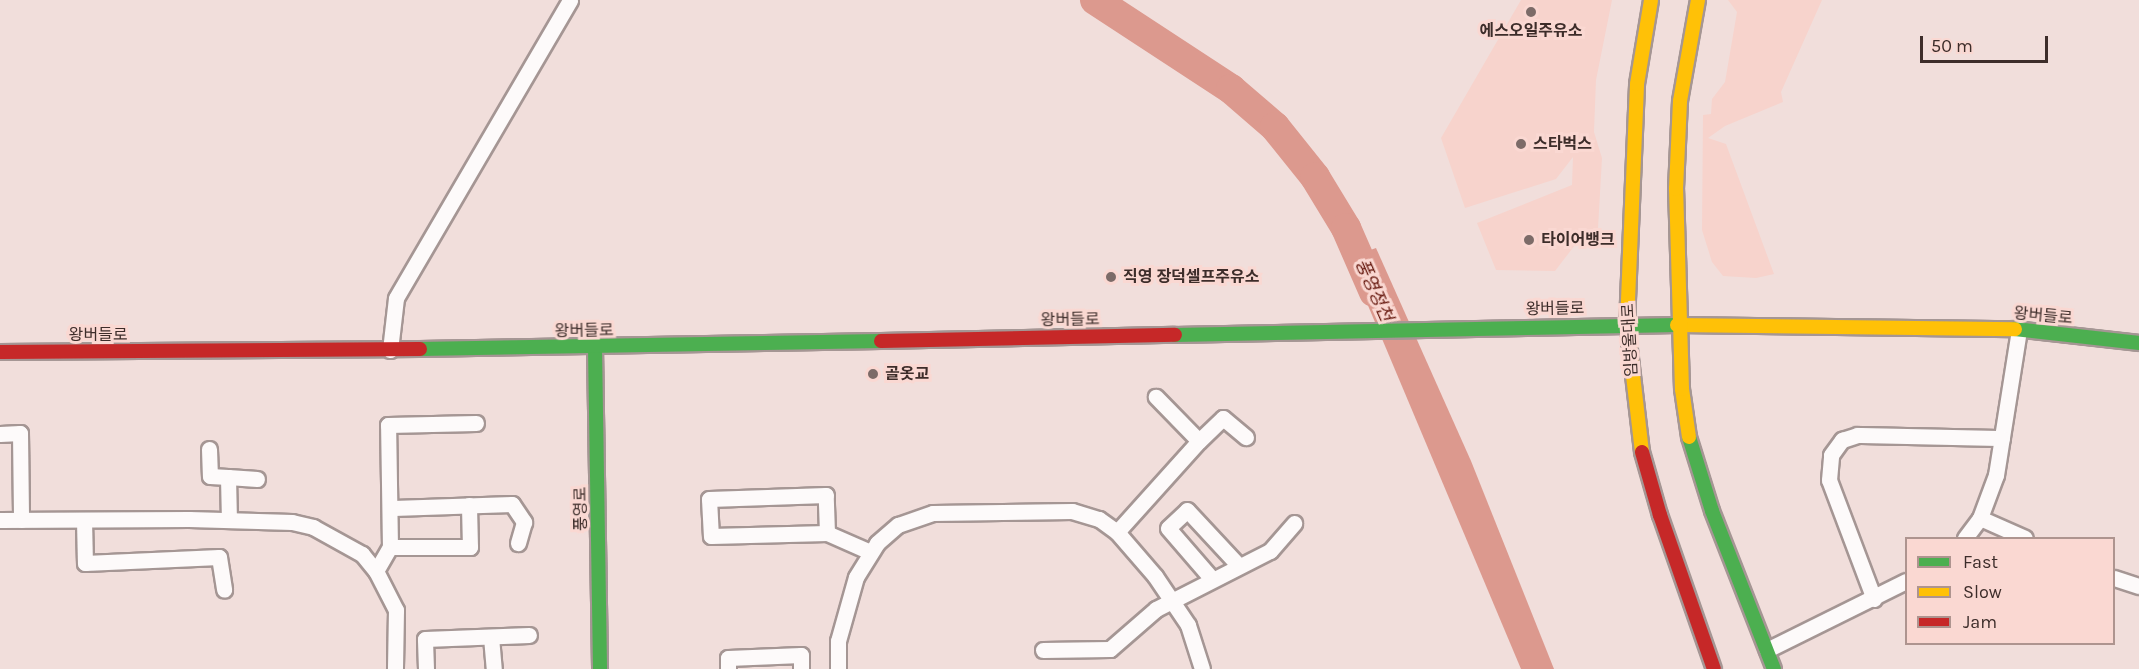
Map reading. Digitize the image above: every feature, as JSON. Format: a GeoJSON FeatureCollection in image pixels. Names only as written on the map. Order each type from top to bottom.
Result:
{"type":"FeatureCollection","features":[{"type":"Feature","properties":{"kind":"main road","name":"임방울대로"},"geometry":{"type":"LineString","coordinates":[[1651,0],[1637,84],[1628,324],[1640,443],[1660,516],[1714,669]]}},
{"type":"Feature","properties":{"kind":"main road"},"geometry":{"type":"LineString","coordinates":[[1698,0],[1680,101],[1676,189],[1677,325],[1688,433],[1712,511],[1774,669]]}},
{"type":"Feature","properties":{"kind":"main road","name":"왕버들로"},"geometry":{"type":"LineString","coordinates":[[0,352],[595,348],[1628,324],[2019,329],[2139,342]]}},
{"type":"Feature","properties":{"kind":"main road","name":"풍영로"},"geometry":{"type":"LineString","coordinates":[[595,348],[600,669]]}},
{"type":"Feature","properties":{"kind":"street"},"geometry":{"type":"LineString","coordinates":[[390,350],[396,298],[570,0]]}},
{"type":"Feature","properties":{"kind":"street"},"geometry":{"type":"LineString","coordinates":[[1966,537],[1980,518],[1996,475],[2019,329]]}},
{"type":"Feature","properties":{"kind":"street"},"geometry":{"type":"LineString","coordinates":[[1156,397],[1199,441]]}},
{"type":"Feature","properties":{"kind":"street"},"geometry":{"type":"LineString","coordinates":[[1117,532],[1199,441],[1223,418],[1246,437]]}},
{"type":"Feature","properties":{"kind":"street"},"geometry":{"type":"LineString","coordinates":[[376,571],[390,547],[393,508],[388,425],[476,423]]}},
{"type":"Feature","properties":{"kind":"street"},"geometry":{"type":"LineString","coordinates":[[0,434],[20,433],[21,520]]}},
{"type":"Feature","properties":{"kind":"street"},"geometry":{"type":"LineString","coordinates":[[1874,599],[1829,480],[1831,454],[1842,440],[1857,435],[2002,438]]}},
{"type":"Feature","properties":{"kind":"street"},"geometry":{"type":"LineString","coordinates":[[209,449],[210,476],[257,479]]}},
{"type":"Feature","properties":{"kind":"street"},"geometry":{"type":"LineString","coordinates":[[228,477],[229,520]]}},
{"type":"Feature","properties":{"kind":"street"},"geometry":{"type":"LineString","coordinates":[[828,533],[826,495],[709,499],[711,537],[828,533],[870,552]]}},
{"type":"Feature","properties":{"kind":"street"},"geometry":{"type":"LineString","coordinates":[[393,508],[512,504],[524,522],[518,543]]}},
{"type":"Feature","properties":{"kind":"street"},"geometry":{"type":"LineString","coordinates":[[390,547],[470,547],[469,505]]}},
{"type":"Feature","properties":{"kind":"street"},"geometry":{"type":"LineString","coordinates":[[1212,579],[1168,528],[1187,510],[1239,566]]}},
{"type":"Feature","properties":{"kind":"street"},"geometry":{"type":"LineString","coordinates":[[838,669],[843,615],[856,577],[870,552],[898,525],[933,513],[1072,511],[1099,519],[1117,532],[1172,600],[1188,625],[1202,669]]}},
{"type":"Feature","properties":{"kind":"street"},"geometry":{"type":"LineString","coordinates":[[1980,518],[2023,537]]}},
{"type":"Feature","properties":{"kind":"street"},"geometry":{"type":"LineString","coordinates":[[0,520],[229,520],[292,522],[313,526],[362,554],[376,571],[396,610],[394,669]]}},
{"type":"Feature","properties":{"kind":"street"},"geometry":{"type":"LineString","coordinates":[[84,520],[85,563],[219,557],[224,590]]}},
{"type":"Feature","properties":{"kind":"street"},"geometry":{"type":"LineString","coordinates":[[1043,650],[1110,649],[1172,600],[1270,551],[1294,524]]}},
{"type":"Feature","properties":{"kind":"street"},"geometry":{"type":"LineString","coordinates":[[2115,578],[2139,586]]}},
{"type":"Feature","properties":{"kind":"street"},"geometry":{"type":"LineString","coordinates":[[1767,650],[1874,599],[1905,582]]}},
{"type":"Feature","properties":{"kind":"street"},"geometry":{"type":"LineString","coordinates":[[426,669],[425,639],[529,635]]}},
{"type":"Feature","properties":{"kind":"street"},"geometry":{"type":"LineString","coordinates":[[491,637],[495,669]]}},
{"type":"Feature","properties":{"kind":"street"},"geometry":{"type":"LineString","coordinates":[[728,669],[728,658],[801,655],[801,669]]}},
{"type":"Feature","properties":{"kind":"shaded area"},"geometry":{"type":"Polygon","coordinates":[[[1521,0],[1612,0],[1596,80],[1594,132],[1602,158],[1597,246],[1575,245],[1555,271],[1496,270],[1477,223],[1572,185],[1573,157],[1556,179],[1465,208],[1441,138],[1521,0]]]}},
{"type":"Feature","properties":{"kind":"shaded area"},"geometry":{"type":"Polygon","coordinates":[[[1728,0],[1822,0],[1781,92],[1783,102],[1725,126],[1708,138],[1726,144],[1774,274],[1756,278],[1723,276],[1712,262],[1702,230],[1703,115],[1711,114],[1712,99],[1725,82],[1737,12],[1728,0]]]}},
{"type":"Feature","properties":{"kind":"water","name":"풍영정천"},"geometry":{"type":"Polygon","coordinates":[[[1376,248],[1471,461],[1554,669],[1521,669],[1348,258],[1376,248]]]}},
{"type":"Feature","properties":{"kind":"waterway","name":"풍영정천"},"geometry":{"type":"LineString","coordinates":[[1095,0],[1231,89],[1275,127],[1315,177],[1346,228],[1374,292]]}},
{"type":"Feature","properties":{"kind":"traffic: fast"},"geometry":{"type":"LineString","coordinates":[[1175,335],[1677,325]]}},
{"type":"Feature","properties":{"kind":"traffic: fast"},"geometry":{"type":"LineString","coordinates":[[2015,329],[2139,343]]}},
{"type":"Feature","properties":{"kind":"traffic: fast"},"geometry":{"type":"LineString","coordinates":[[420,349],[881,341]]}},
{"type":"Feature","properties":{"kind":"traffic: fast"},"geometry":{"type":"LineString","coordinates":[[595,348],[600,669]]}},
{"type":"Feature","properties":{"kind":"traffic: fast"},"geometry":{"type":"LineString","coordinates":[[1689,437],[1712,511],[1774,669]]}},
{"type":"Feature","properties":{"kind":"traffic: slow"},"geometry":{"type":"LineString","coordinates":[[1642,452],[1627,324],[1637,84],[1651,0]]}},
{"type":"Feature","properties":{"kind":"traffic: slow"},"geometry":{"type":"LineString","coordinates":[[1689,437],[1682,389],[1676,189],[1680,101],[1698,0]]}},
{"type":"Feature","properties":{"kind":"traffic: slow"},"geometry":{"type":"LineString","coordinates":[[1677,325],[2015,329]]}},
{"type":"Feature","properties":{"kind":"traffic: jam"},"geometry":{"type":"LineString","coordinates":[[881,341],[1175,335]]}},
{"type":"Feature","properties":{"kind":"traffic: jam"},"geometry":{"type":"LineString","coordinates":[[0,352],[420,349]]}},
{"type":"Feature","properties":{"kind":"traffic: jam"},"geometry":{"type":"LineString","coordinates":[[1642,452],[1660,515],[1714,669]]}},
{"type":"Feature","properties":{"kind":"place","name":"에스오일주유소"},"geometry":{"type":"Point","coordinates":[1531,12]}},
{"type":"Feature","properties":{"kind":"place","name":"스타벅스"},"geometry":{"type":"Point","coordinates":[1521,144]}},
{"type":"Feature","properties":{"kind":"place","name":"타이어뱅크"},"geometry":{"type":"Point","coordinates":[1529,240]}},
{"type":"Feature","properties":{"kind":"place","name":"직영 장덕셀프주유소"},"geometry":{"type":"Point","coordinates":[1111,277]}},
{"type":"Feature","properties":{"kind":"place","name":"골옷교"},"geometry":{"type":"Point","coordinates":[873,374]}}]}
